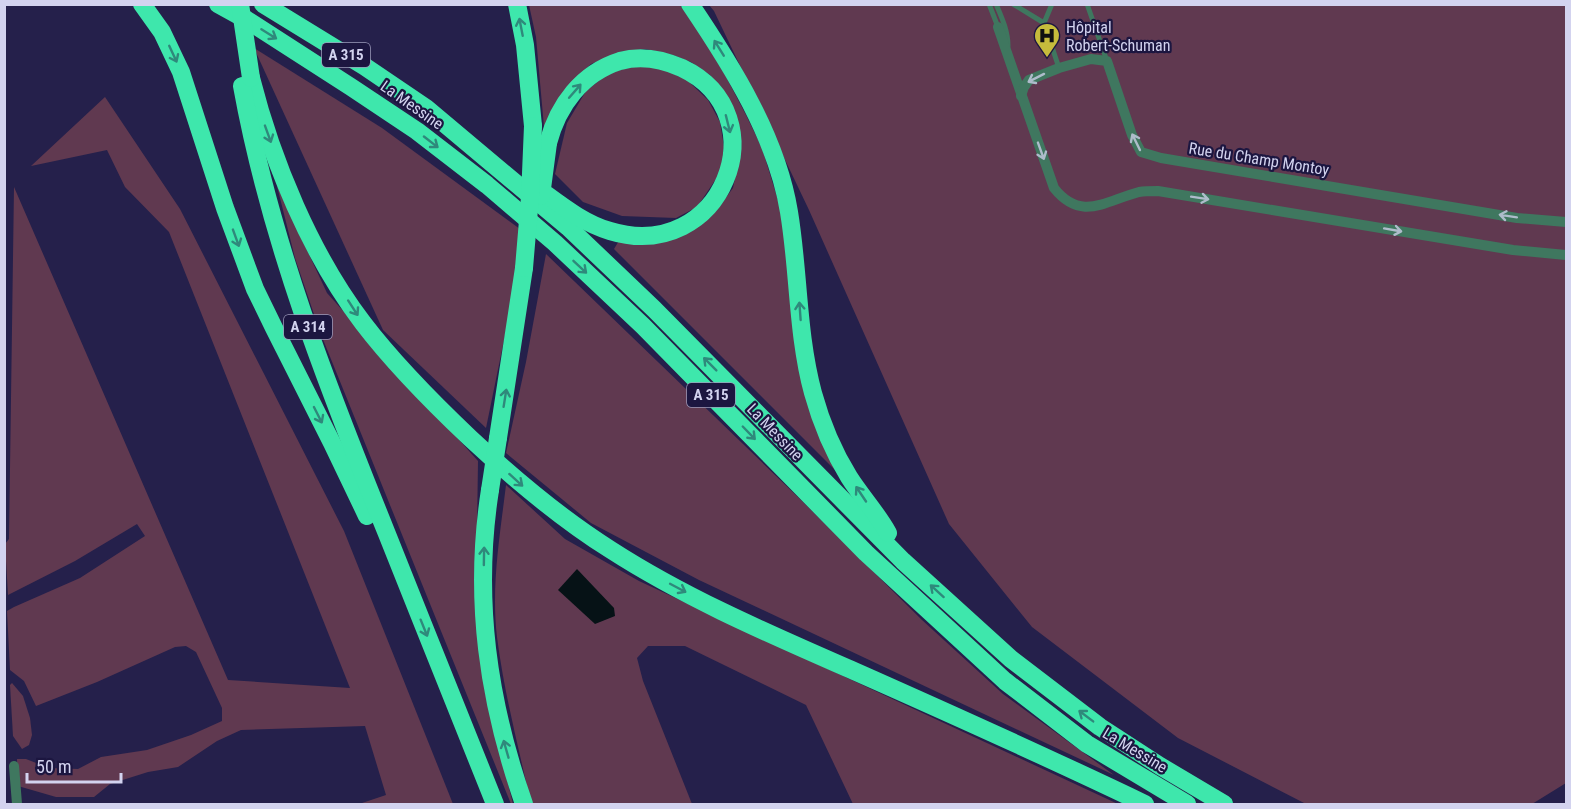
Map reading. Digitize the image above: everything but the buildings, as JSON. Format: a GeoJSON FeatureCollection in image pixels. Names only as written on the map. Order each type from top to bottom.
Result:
{"type":"FeatureCollection","features":[{"type":"Feature","properties":{"kind":"highway"},"geometry":{"type":"LineString","coordinates":[[142,4],[162,32],[181,72],[225,208],[255,289],[378,540],[402,573]]}},
{"type":"Feature","properties":{"kind":"highway","name":"La Messine"},"geometry":{"type":"LineString","coordinates":[[218,4],[361,93],[417,131],[487,185],[555,243],[643,326],[866,553],[1005,681],[1087,744],[1187,804]]}},
{"type":"Feature","properties":{"kind":"highway","name":"A 314"},"geometry":{"type":"LineString","coordinates":[[231,4],[245,75],[250,132],[296,296],[349,439],[495,804]]}},
{"type":"Feature","properties":{"kind":"highway"},"geometry":{"type":"LineString","coordinates":[[240,4],[245,75],[285,181],[335,282],[362,322],[393,360],[426,395],[525,488],[553,511],[614,552],[713,606],[1145,804]]}},
{"type":"Feature","properties":{"kind":"highway","name":"La Messine"},"geometry":{"type":"LineString","coordinates":[[263,4],[364,66],[426,108],[568,227],[654,309],[903,561],[1011,659],[1100,727],[1224,804]]}},
{"type":"Feature","properties":{"kind":"highway"},"geometry":{"type":"LineString","coordinates":[[517,4],[525,45],[533,126],[528,272]]}},
{"type":"Feature","properties":{"kind":"highway"},"geometry":{"type":"LineString","coordinates":[[690,4],[739,82],[766,135],[778,171],[789,209],[795,249],[801,328],[807,362],[813,393],[824,423],[848,474],[884,526],[903,561]]}},
{"type":"Feature","properties":{"kind":"highway"},"geometry":{"type":"LineString","coordinates":[[426,108],[569,211],[598,227],[629,235],[654,235],[675,231],[698,218],[710,207],[718,196],[729,170],[732,155],[730,123],[717,96],[687,70],[663,61],[639,58],[612,64],[583,81],[561,109],[551,134],[545,161],[528,272],[498,438],[486,513],[484,552],[484,616],[492,688],[498,718],[524,804]]}},
{"type":"Feature","properties":{"kind":"street"},"geometry":{"type":"LineString","coordinates":[[998,27],[1054,188],[1062,198],[1078,206],[1088,207],[1142,192],[1158,191],[1514,250],[1566,255]]}},
{"type":"Feature","properties":{"kind":"street"},"geometry":{"type":"LineString","coordinates":[[1021,96],[1029,80],[1091,59],[1107,61]]}},
{"type":"Feature","properties":{"kind":"street","name":"Rue du Champ Montoy"},"geometry":{"type":"LineString","coordinates":[[1107,61],[1132,135],[1141,152],[1161,158],[1454,208],[1517,218],[1566,222]]}},
{"type":"Feature","properties":{"kind":"street"},"geometry":{"type":"LineString","coordinates":[[14,766],[17,804]]}},
{"type":"Feature","properties":{"kind":"lane"},"geometry":{"type":"LineString","coordinates":[[989,4],[998,27]]}},
{"type":"Feature","properties":{"kind":"lane"},"geometry":{"type":"LineString","coordinates":[[996,4],[1008,37],[1008,55]]}},
{"type":"Feature","properties":{"kind":"lane"},"geometry":{"type":"LineString","coordinates":[[1013,4],[1044,23],[1059,68]]}},
{"type":"Feature","properties":{"kind":"lane"},"geometry":{"type":"LineString","coordinates":[[1044,23],[1052,4]]}},
{"type":"Feature","properties":{"kind":"lane"},"geometry":{"type":"LineString","coordinates":[[1087,4],[1107,61]]}},
{"type":"Feature","properties":{"kind":"shaded area"},"geometry":{"type":"Polygon","coordinates":[[[529,5],[680,5],[700,33],[724,73],[762,148],[784,220],[838,473],[614,249],[620,239],[692,229],[716,211],[733,188],[741,150],[739,129],[733,109],[723,92],[710,75],[691,62],[673,55],[646,49],[620,52],[591,64],[576,78],[544,127],[536,37],[529,5]]]}},
{"type":"Feature","properties":{"kind":"shaded area"},"geometry":{"type":"Polygon","coordinates":[[[709,5],[1566,5],[1566,783],[1532,804],[1306,804],[1178,738],[1032,627],[949,524],[809,210],[714,11],[709,5]]]}},
{"type":"Feature","properties":{"kind":"shaded area"},"geometry":{"type":"Polygon","coordinates":[[[254,48],[382,128],[520,229],[513,296],[486,428],[383,330],[254,48]]]}},
{"type":"Feature","properties":{"kind":"shaded area"},"geometry":{"type":"Polygon","coordinates":[[[639,65],[663,69],[687,80],[708,100],[720,122],[724,147],[722,170],[697,207],[676,218],[622,216],[583,202],[555,174],[567,123],[586,91],[609,73],[639,65]]]}},
{"type":"Feature","properties":{"kind":"shaded area"},"geometry":{"type":"Polygon","coordinates":[[[105,97],[180,209],[344,531],[453,804],[359,804],[386,795],[365,726],[241,730],[217,741],[178,767],[148,772],[110,784],[94,797],[56,797],[18,786],[17,759],[26,759],[49,768],[78,769],[101,757],[147,750],[191,735],[222,721],[222,708],[196,652],[186,646],[175,647],[36,706],[24,681],[10,670],[7,611],[80,578],[145,536],[137,524],[75,561],[8,595],[5,544],[9,539],[14,187],[228,680],[350,688],[169,232],[125,187],[107,150],[31,166],[105,97]]]}},
{"type":"Feature","properties":{"kind":"shaded area"},"geometry":{"type":"Polygon","coordinates":[[[277,186],[327,293],[478,461],[476,602],[485,692],[513,804],[511,804],[320,332],[295,258],[277,186]]]}},
{"type":"Feature","properties":{"kind":"shaded area"},"geometry":{"type":"Polygon","coordinates":[[[546,254],[922,620],[1003,694],[1114,775],[699,580],[591,523],[506,453],[546,254]]]}},
{"type":"Feature","properties":{"kind":"shaded area"},"geometry":{"type":"Polygon","coordinates":[[[506,485],[565,539],[639,581],[1118,804],[853,804],[806,705],[685,646],[648,646],[637,658],[643,681],[692,804],[531,804],[512,721],[495,618],[497,561],[506,485]]]}},
{"type":"Feature","properties":{"kind":"shaded area"},"geometry":{"type":"Polygon","coordinates":[[[577,569],[614,608],[615,616],[595,624],[558,590],[577,569]]]}},
{"type":"Feature","properties":{"kind":"shaded area"},"geometry":{"type":"Polygon","coordinates":[[[12,683],[23,696],[30,718],[32,735],[29,745],[22,749],[13,736],[10,685],[12,683]]]}},
{"type":"Feature","properties":{"kind":"place","name":"Hôpital Robert-Schuman"},"geometry":{"type":"Point","coordinates":[1047,59]}}]}
